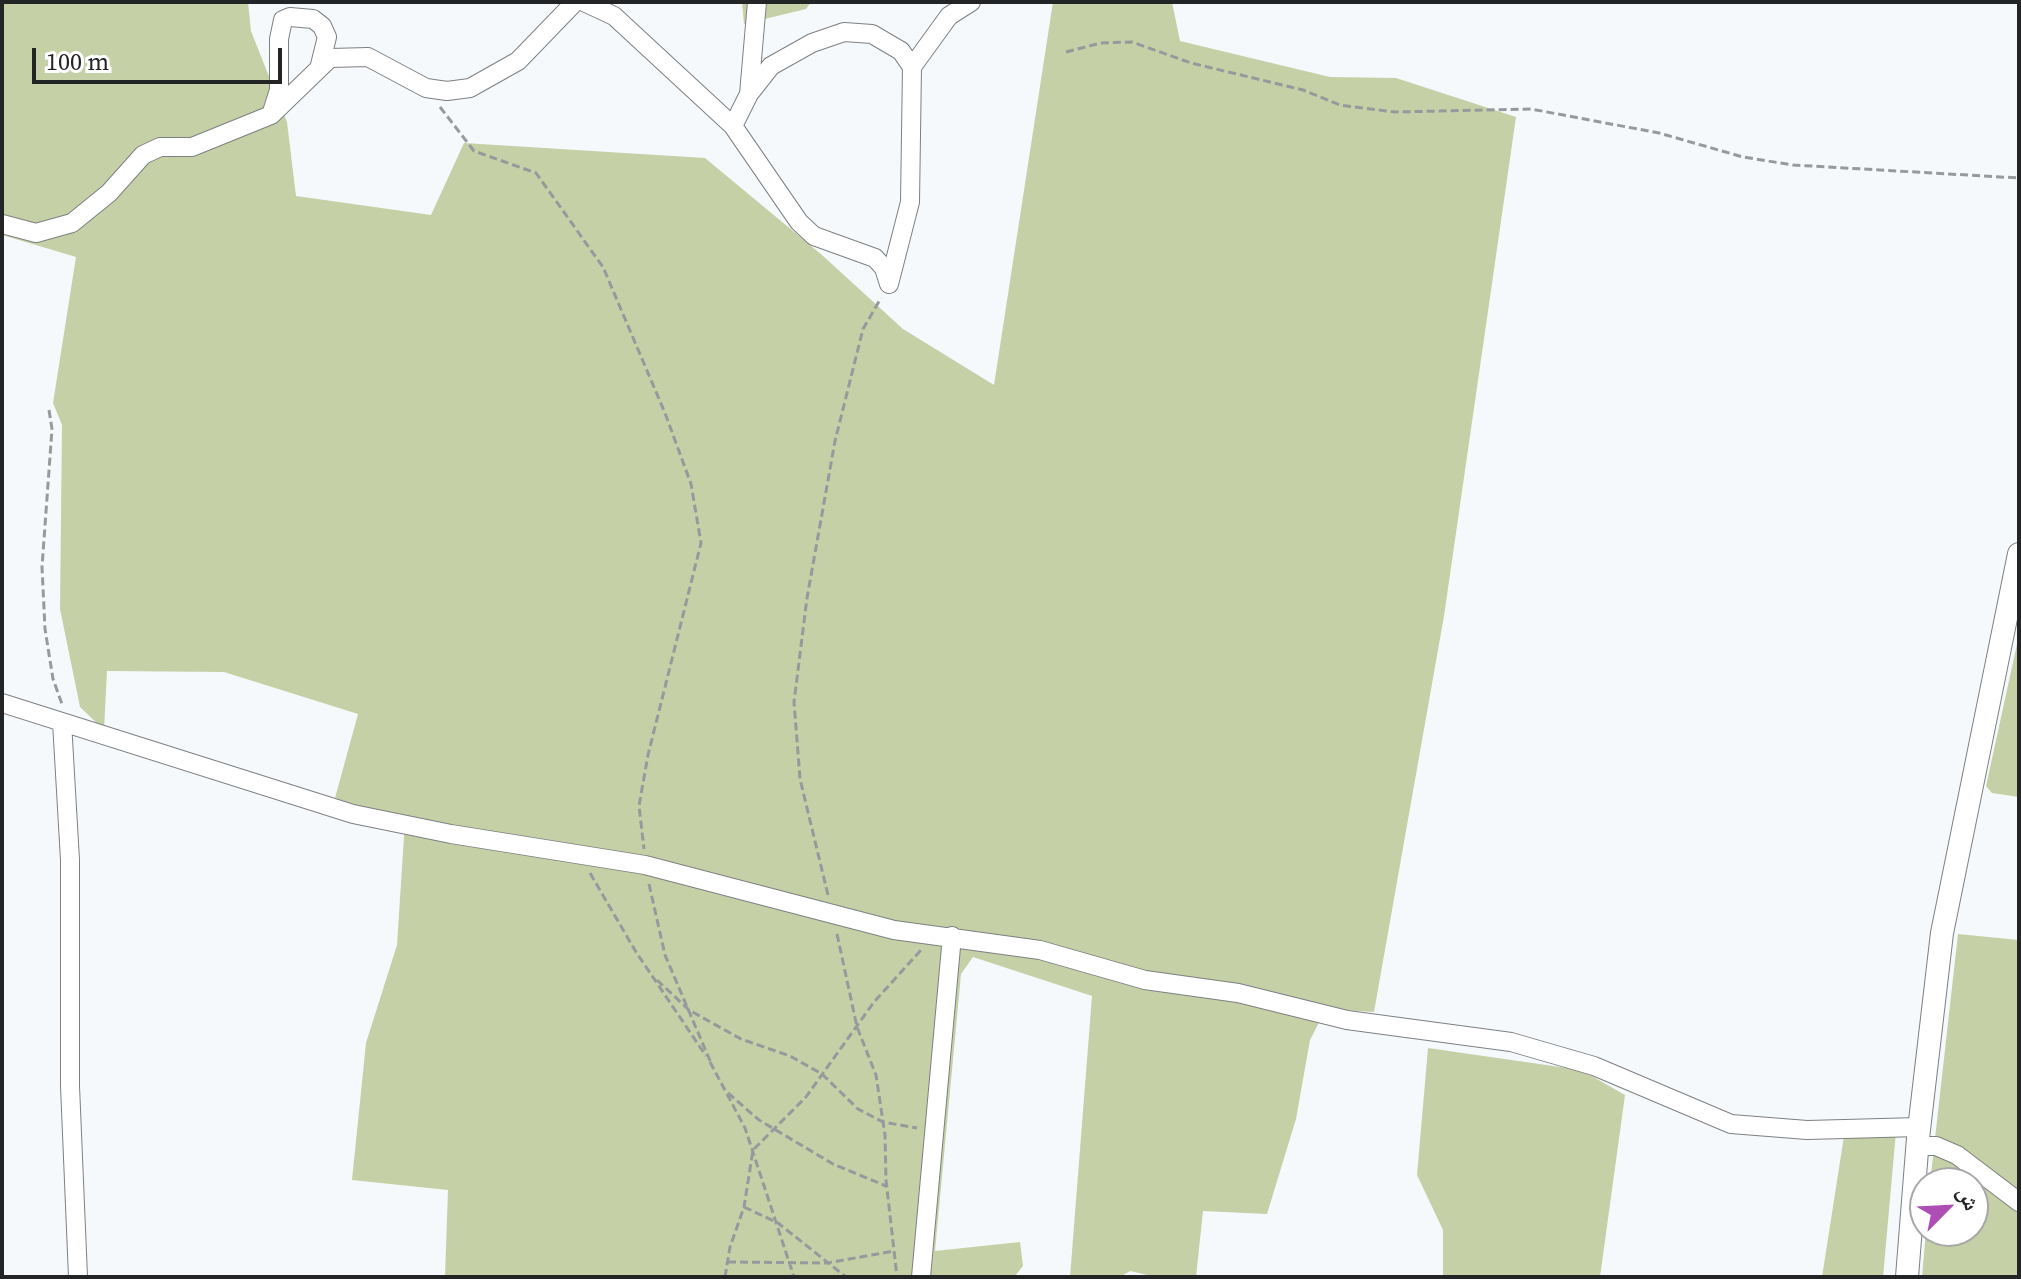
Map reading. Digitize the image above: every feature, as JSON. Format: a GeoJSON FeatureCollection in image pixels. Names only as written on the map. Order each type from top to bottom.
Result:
{"type":"FeatureCollection","features":[{"type":"Feature","properties":{"kind":"street"},"geometry":{"type":"LineString","coordinates":[[2,224],[36,233],[72,223],[109,193],[143,155],[160,147],[192,147],[271,115],[330,58],[357,55],[426,88],[447,91],[470,88],[488,81],[534,48],[575,2]]}},
{"type":"Feature","properties":{"kind":"street"},"geometry":{"type":"LineString","coordinates":[[584,2],[614,16],[733,126],[799,222],[814,236],[875,258],[884,268],[889,284]]}},
{"type":"Feature","properties":{"kind":"street"},"geometry":{"type":"LineString","coordinates":[[749,94],[757,2]]}},
{"type":"Feature","properties":{"kind":"street"},"geometry":{"type":"LineString","coordinates":[[889,284],[910,202],[912,67],[949,16],[971,2]]}},
{"type":"Feature","properties":{"kind":"street"},"geometry":{"type":"LineString","coordinates":[[271,115],[279,90],[279,39],[283,20],[313,19],[322,26],[327,37],[320,65]]}},
{"type":"Feature","properties":{"kind":"street"},"geometry":{"type":"LineString","coordinates":[[733,126],[749,94],[771,66],[792,53],[844,32],[872,34],[901,51],[912,67]]}},
{"type":"Feature","properties":{"kind":"street"},"geometry":{"type":"LineString","coordinates":[[1907,1277],[1918,1136],[1955,858],[2019,554]]}},
{"type":"Feature","properties":{"kind":"street"},"geometry":{"type":"LineString","coordinates":[[2,703],[353,814],[645,865],[832,915],[1040,950],[1145,980],[1238,993],[1347,1020],[1511,1042],[1594,1066],[1731,1124],[1918,1136],[1957,1155],[2019,1202]]}},
{"type":"Feature","properties":{"kind":"street"},"geometry":{"type":"LineString","coordinates":[[62,722],[70,860],[70,1102],[78,1277]]}},
{"type":"Feature","properties":{"kind":"street"},"geometry":{"type":"LineString","coordinates":[[921,1277],[943,936]]}},
{"type":"Feature","properties":{"kind":"path"},"geometry":{"type":"LineString","coordinates":[[1066,52],[1101,43],[1132,42],[1191,63],[1303,90],[1340,105],[1395,112],[1531,109],[1659,133],[1743,157],[1793,165],[2019,178]]}},
{"type":"Feature","properties":{"kind":"path"},"geometry":{"type":"LineString","coordinates":[[426,88],[474,151],[536,173],[603,267],[665,413],[691,484],[701,543],[639,806],[645,865],[665,955],[711,1063],[753,1150],[794,1277]]}},
{"type":"Feature","properties":{"kind":"path"},"geometry":{"type":"LineString","coordinates":[[889,284],[863,329],[835,441],[807,598],[794,702],[800,779],[857,1027],[876,1075],[897,1277]]}},
{"type":"Feature","properties":{"kind":"path"},"geometry":{"type":"LineString","coordinates":[[49,410],[52,429],[42,567],[45,629],[53,679],[60,700],[64,710],[82,728]]}},
{"type":"Feature","properties":{"kind":"path"},"geometry":{"type":"LineString","coordinates":[[580,856],[653,977],[711,1063]]}},
{"type":"Feature","properties":{"kind":"path"},"geometry":{"type":"LineString","coordinates":[[725,1277],[744,1207],[753,1150],[822,1074],[857,1027],[943,936]]}},
{"type":"Feature","properties":{"kind":"path"},"geometry":{"type":"LineString","coordinates":[[653,977],[689,1010],[741,1039],[790,1056],[822,1074],[858,1109],[883,1122],[932,1131]]}},
{"type":"Feature","properties":{"kind":"path"},"geometry":{"type":"LineString","coordinates":[[725,1090],[774,1129],[833,1164],[886,1186]]}},
{"type":"Feature","properties":{"kind":"path"},"geometry":{"type":"LineString","coordinates":[[744,1207],[778,1223],[846,1277]]}},
{"type":"Feature","properties":{"kind":"path"},"geometry":{"type":"LineString","coordinates":[[728,1262],[827,1263],[894,1251]]}},
{"type":"Feature","properties":{"kind":"green space"},"geometry":{"type":"Polygon","coordinates":[[[2,2],[248,2],[251,31],[287,122],[296,196],[431,215],[464,143],[705,158],[822,255],[903,329],[994,385],[1053,2],[1172,2],[1180,41],[1330,77],[1396,78],[1516,117],[1444,616],[1374,1012],[1326,1009],[1310,1040],[1296,1119],[1267,1214],[1203,1211],[1196,1277],[1156,1277],[1130,1271],[1120,1277],[1070,1277],[1092,996],[973,957],[961,974],[935,1251],[1020,1242],[1023,1266],[1014,1277],[445,1277],[448,1190],[352,1180],[366,1043],[397,945],[405,821],[335,798],[358,714],[224,672],[107,671],[104,730],[80,707],[60,609],[62,425],[53,403],[76,257],[2,235],[2,2]]]}},
{"type":"Feature","properties":{"kind":"green space"},"geometry":{"type":"Polygon","coordinates":[[[742,2],[811,2],[806,9],[744,24],[742,2]]]}},
{"type":"Feature","properties":{"kind":"green space"},"geometry":{"type":"Polygon","coordinates":[[[2019,635],[2019,797],[1992,793],[1986,786],[2019,635]]]}},
{"type":"Feature","properties":{"kind":"green space"},"geometry":{"type":"Polygon","coordinates":[[[1958,934],[2019,940],[2019,1277],[1922,1277],[1925,1247],[1989,1247],[1989,1167],[1932,1167],[1958,934]]]}},
{"type":"Feature","properties":{"kind":"green space"},"geometry":{"type":"Polygon","coordinates":[[[1428,1048],[1581,1070],[1625,1095],[1600,1277],[1443,1277],[1443,1230],[1417,1175],[1428,1048]]]}},
{"type":"Feature","properties":{"kind":"green space"},"geometry":{"type":"Polygon","coordinates":[[[1896,1132],[1883,1277],[1822,1277],[1844,1136],[1896,1132]]]}}]}
